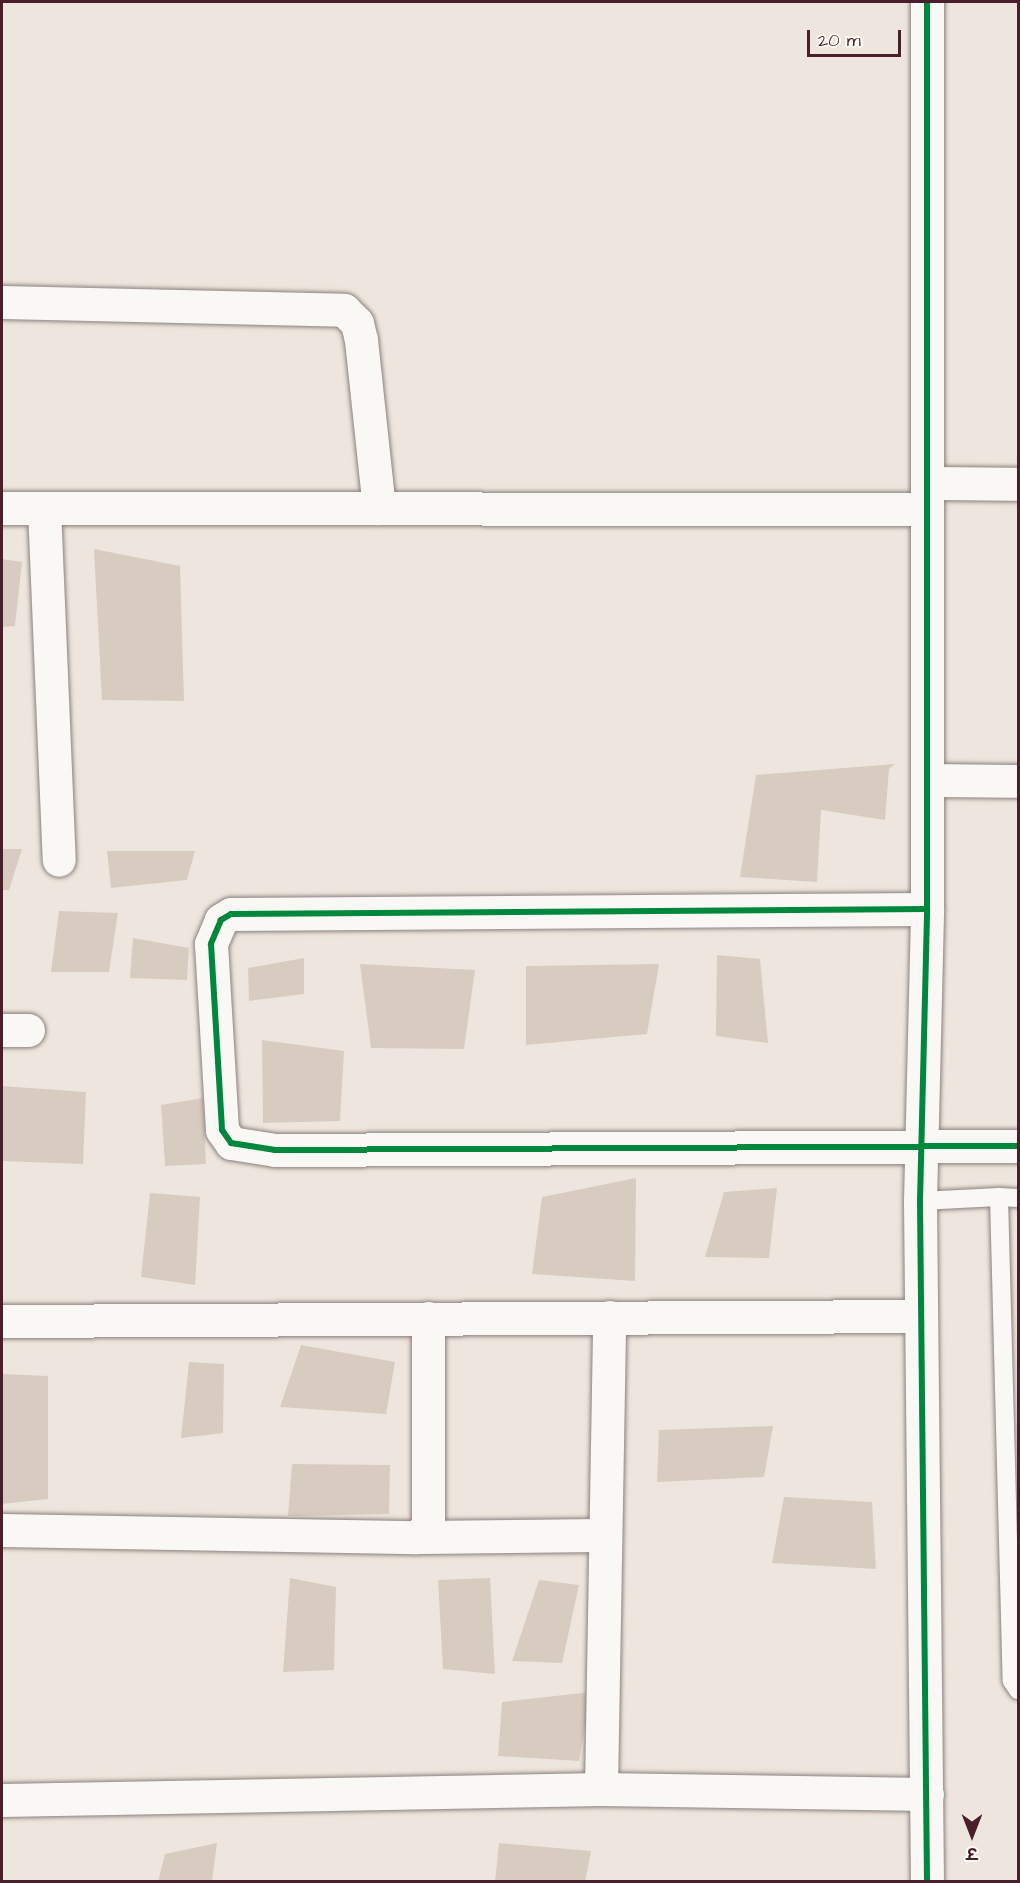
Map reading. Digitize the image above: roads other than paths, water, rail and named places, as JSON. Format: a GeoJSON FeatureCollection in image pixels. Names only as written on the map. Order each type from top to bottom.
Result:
{"type":"FeatureCollection","features":[{"type":"Feature","properties":{"kind":"street"},"geometry":{"type":"LineString","coordinates":[[927,2],[927,909],[920,1201],[927,1881]]}},
{"type":"Feature","properties":{"kind":"street"},"geometry":{"type":"LineString","coordinates":[[2,302],[344,310],[357,323],[361,340],[379,508]]}},
{"type":"Feature","properties":{"kind":"street"},"geometry":{"type":"LineString","coordinates":[[2,508],[379,508],[927,496],[1018,483]]}},
{"type":"Feature","properties":{"kind":"street"},"geometry":{"type":"LineString","coordinates":[[44,508],[59,860]]}},
{"type":"Feature","properties":{"kind":"street"},"geometry":{"type":"LineString","coordinates":[[927,780],[1018,781]]}},
{"type":"Feature","properties":{"kind":"street"},"geometry":{"type":"LineString","coordinates":[[927,909],[245,910],[221,920],[212,944],[222,1130],[231,1143],[275,1150],[921,1144],[1018,1146]]}},
{"type":"Feature","properties":{"kind":"street"},"geometry":{"type":"LineString","coordinates":[[2,1321],[921,1316]]}},
{"type":"Feature","properties":{"kind":"street"},"geometry":{"type":"LineString","coordinates":[[601,1789],[609,1317]]}},
{"type":"Feature","properties":{"kind":"street"},"geometry":{"type":"LineString","coordinates":[[417,1537],[428,1526],[428,1318]]}},
{"type":"Feature","properties":{"kind":"street"},"geometry":{"type":"LineString","coordinates":[[2,1530],[417,1537],[605,1535]]}},
{"type":"Feature","properties":{"kind":"street"},"geometry":{"type":"LineString","coordinates":[[2,1800],[601,1789],[927,1794]]}},
{"type":"Feature","properties":{"kind":"lane"},"geometry":{"type":"LineString","coordinates":[[999,1197],[1012,1681],[1018,1690]]}},
{"type":"Feature","properties":{"kind":"lane"},"geometry":{"type":"LineString","coordinates":[[920,1201],[1018,1198]]}}]}
